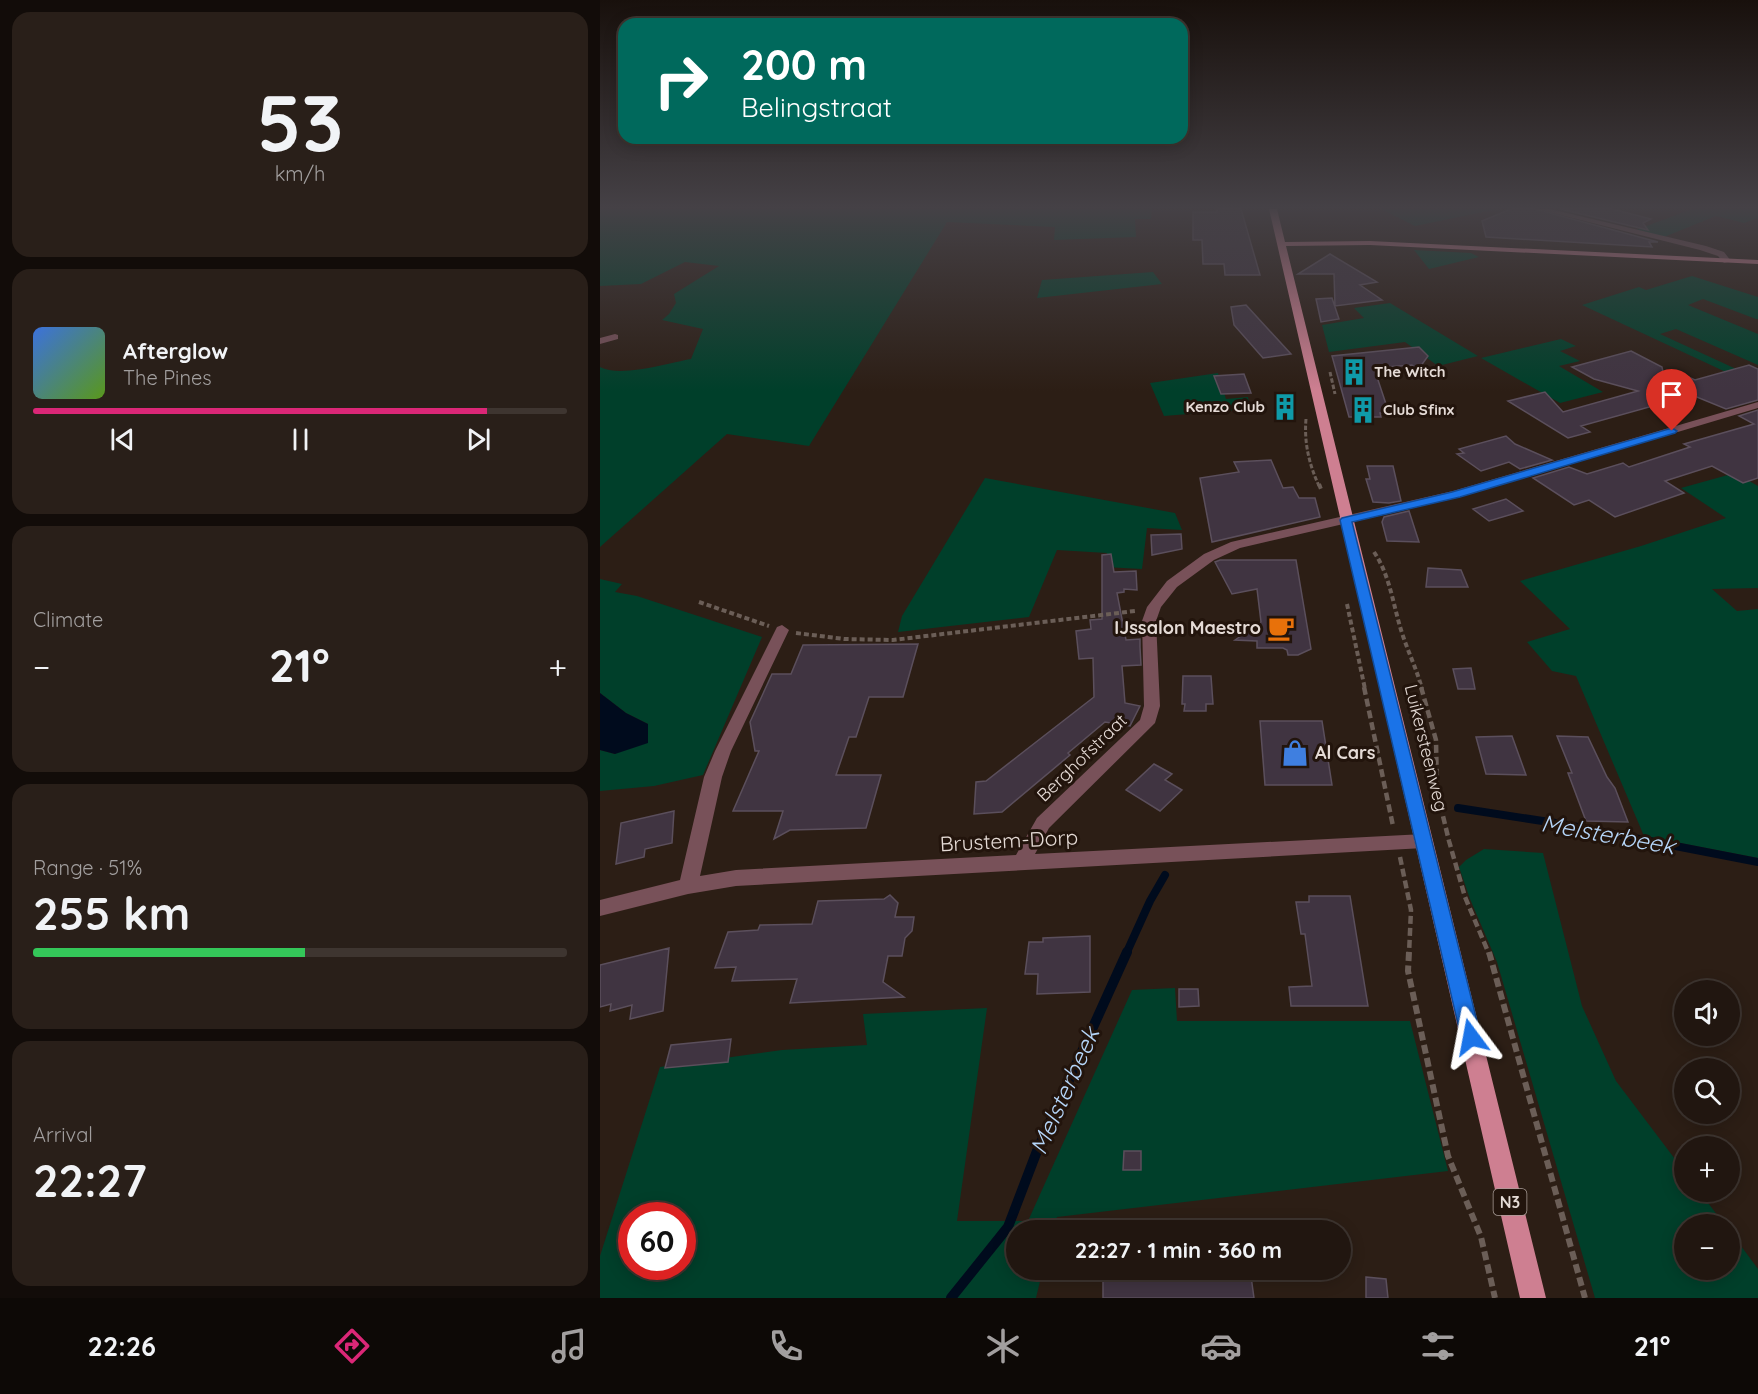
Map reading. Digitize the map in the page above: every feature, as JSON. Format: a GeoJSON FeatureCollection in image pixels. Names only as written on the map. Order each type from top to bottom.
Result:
{"type":"FeatureCollection","features":[{"type":"Feature","properties":{"kind":"main road","name":"Luikersteenweg"},"geometry":{"type":"LineString","coordinates":[[1287,270],[1533,1298]]}},
{"type":"Feature","properties":{"kind":"street"},"geometry":{"type":"LineString","coordinates":[[600,341],[615,337]]}},
{"type":"Feature","properties":{"kind":"street"},"geometry":{"type":"LineString","coordinates":[[1152,610],[1167,589],[1190,570],[1217,552],[1236,545],[1456,494],[1758,405]]}},
{"type":"Feature","properties":{"kind":"street","name":"Berghofstraat"},"geometry":{"type":"LineString","coordinates":[[1022,863],[1043,823],[1147,723],[1152,706],[1149,621],[1152,610]]}},
{"type":"Feature","properties":{"kind":"street"},"geometry":{"type":"LineString","coordinates":[[688,886],[713,777],[782,630]]}},
{"type":"Feature","properties":{"kind":"street","name":"Brustem-Dorp"},"geometry":{"type":"LineString","coordinates":[[600,908],[688,886],[736,878],[1424,841]]}},
{"type":"Feature","properties":{"kind":"path","name":"Luikersteenweg"},"geometry":{"type":"LineString","coordinates":[[1364,516],[1370,546],[1384,567],[1403,636],[1415,664],[1436,740],[1437,791],[1449,841],[1465,897],[1487,946],[1585,1298]]}},
{"type":"Feature","properties":{"kind":"path"},"geometry":{"type":"LineString","coordinates":[[1345,596],[1412,910],[1408,971],[1448,1156],[1481,1237],[1494,1298]]}},
{"type":"Feature","properties":{"kind":"path"},"geometry":{"type":"LineString","coordinates":[[699,602],[782,630],[827,638],[890,640],[944,636],[1124,611],[1152,610]]}},
{"type":"Feature","properties":{"kind":"green space"},"geometry":{"type":"Polygon","coordinates":[[[600,270],[670,270],[641,284],[600,286],[600,270]]]}},
{"type":"Feature","properties":{"kind":"green space"},"geometry":{"type":"Polygon","coordinates":[[[713,270],[918,270],[809,446],[727,434],[600,547],[600,367],[609,370],[632,370],[691,359],[703,329],[662,320],[676,303],[674,294],[713,270]]]}},
{"type":"Feature","properties":{"kind":"green space"},"geometry":{"type":"Polygon","coordinates":[[[1153,272],[1162,284],[1037,298],[1042,280],[1153,272]]]}},
{"type":"Feature","properties":{"kind":"green space"},"geometry":{"type":"Polygon","coordinates":[[[1692,276],[1758,297],[1758,319],[1703,299],[1688,305],[1758,334],[1758,365],[1676,329],[1660,334],[1758,379],[1758,387],[1582,305],[1639,287],[1646,290],[1692,276]]]}},
{"type":"Feature","properties":{"kind":"green space"},"geometry":{"type":"Polygon","coordinates":[[[1390,303],[1478,356],[1438,366],[1405,342],[1329,352],[1322,325],[1364,318],[1354,308],[1390,303]]]}},
{"type":"Feature","properties":{"kind":"green space"},"geometry":{"type":"Polygon","coordinates":[[[1561,339],[1576,346],[1560,351],[1580,361],[1559,366],[1603,392],[1560,403],[1481,358],[1561,339]]]}},
{"type":"Feature","properties":{"kind":"green space"},"geometry":{"type":"Polygon","coordinates":[[[1218,373],[1226,399],[1248,397],[1250,409],[1164,416],[1150,383],[1218,373]]]}},
{"type":"Feature","properties":{"kind":"green space"},"geometry":{"type":"Polygon","coordinates":[[[1735,473],[1758,486],[1758,588],[1712,589],[1737,611],[1758,609],[1758,858],[1644,836],[1576,676],[1552,671],[1527,642],[1570,629],[1520,581],[1641,546],[1726,518],[1681,488],[1735,473]]]}},
{"type":"Feature","properties":{"kind":"green space"},"geometry":{"type":"Polygon","coordinates":[[[985,478],[1175,513],[1182,530],[1147,528],[1142,569],[1104,567],[1107,553],[1057,550],[1029,617],[898,632],[902,616],[985,478]]]}},
{"type":"Feature","properties":{"kind":"green space"},"geometry":{"type":"Polygon","coordinates":[[[600,579],[622,584],[615,592],[637,596],[762,637],[703,775],[654,786],[600,791],[600,750],[615,754],[648,724],[626,713],[600,693],[600,579]]]}},
{"type":"Feature","properties":{"kind":"green space"},"geometry":{"type":"Polygon","coordinates":[[[1484,849],[1543,853],[1582,1006],[1616,1081],[1674,1158],[1674,1202],[1707,1202],[1716,1214],[1674,1214],[1674,1280],[1740,1280],[1740,1245],[1758,1269],[1758,1298],[1595,1298],[1497,962],[1459,867],[1484,849]]]}},
{"type":"Feature","properties":{"kind":"green space"},"geometry":{"type":"Polygon","coordinates":[[[1175,988],[1177,1021],[1410,1021],[1448,1171],[1057,1217],[1056,1220],[1028,1220],[1132,990],[1175,988]]]}},
{"type":"Feature","properties":{"kind":"green space"},"geometry":{"type":"Polygon","coordinates":[[[987,1008],[957,1221],[1006,1221],[1006,1280],[1040,1280],[1036,1298],[600,1298],[600,1256],[660,1067],[782,1050],[867,1045],[863,1014],[987,1008]]]}},
{"type":"Feature","properties":{"kind":"water"},"geometry":{"type":"Polygon","coordinates":[[[600,693],[626,713],[648,724],[648,743],[615,754],[600,750],[600,693]]]}},
{"type":"Feature","properties":{"kind":"building"},"geometry":{"type":"Polygon","coordinates":[[[1225,270],[1258,270],[1260,275],[1225,275],[1225,270]]]}},
{"type":"Feature","properties":{"kind":"building"},"geometry":{"type":"Polygon","coordinates":[[[1305,270],[1356,270],[1377,282],[1360,285],[1382,300],[1335,306],[1334,274],[1298,274],[1305,270]]]}},
{"type":"Feature","properties":{"kind":"building"},"geometry":{"type":"Polygon","coordinates":[[[1332,298],[1339,319],[1321,322],[1316,299],[1332,298]]]}},
{"type":"Feature","properties":{"kind":"building"},"geometry":{"type":"Polygon","coordinates":[[[1246,305],[1291,354],[1263,358],[1234,325],[1231,307],[1246,305]]]}},
{"type":"Feature","properties":{"kind":"building"},"geometry":{"type":"Polygon","coordinates":[[[1419,347],[1428,356],[1418,370],[1412,365],[1374,368],[1389,413],[1380,413],[1381,417],[1349,417],[1332,356],[1419,347]]]}},
{"type":"Feature","properties":{"kind":"building"},"geometry":{"type":"Polygon","coordinates":[[[1631,351],[1662,367],[1663,372],[1676,378],[1686,376],[1695,380],[1749,365],[1758,369],[1758,400],[1726,409],[1692,395],[1581,426],[1590,432],[1568,438],[1508,401],[1545,392],[1563,412],[1638,391],[1594,379],[1572,367],[1631,351]]]}},
{"type":"Feature","properties":{"kind":"building"},"geometry":{"type":"Polygon","coordinates":[[[1244,374],[1251,393],[1221,394],[1214,376],[1244,374]]]}},
{"type":"Feature","properties":{"kind":"building"},"geometry":{"type":"Polygon","coordinates":[[[1758,410],[1758,478],[1743,483],[1712,466],[1665,481],[1684,493],[1615,517],[1589,500],[1574,505],[1533,478],[1569,467],[1587,474],[1623,463],[1629,467],[1690,447],[1684,444],[1754,424],[1739,416],[1758,410]]]}},
{"type":"Feature","properties":{"kind":"building"},"geometry":{"type":"Polygon","coordinates":[[[1506,436],[1515,444],[1552,460],[1520,469],[1509,462],[1481,471],[1457,454],[1464,453],[1459,449],[1506,436]]]}},
{"type":"Feature","properties":{"kind":"building"},"geometry":{"type":"Polygon","coordinates":[[[1271,460],[1283,488],[1293,487],[1299,498],[1315,498],[1320,517],[1212,542],[1200,478],[1239,472],[1234,462],[1271,460]]]}},
{"type":"Feature","properties":{"kind":"building"},"geometry":{"type":"Polygon","coordinates":[[[1367,466],[1393,466],[1401,501],[1373,502],[1366,479],[1370,479],[1367,466]]]}},
{"type":"Feature","properties":{"kind":"building"},"geometry":{"type":"Polygon","coordinates":[[[1506,499],[1523,511],[1489,521],[1473,509],[1506,499]]]}},
{"type":"Feature","properties":{"kind":"building"},"geometry":{"type":"Polygon","coordinates":[[[1409,511],[1419,542],[1387,541],[1382,522],[1384,517],[1409,511]]]}},
{"type":"Feature","properties":{"kind":"building"},"geometry":{"type":"Polygon","coordinates":[[[1181,534],[1182,549],[1152,555],[1151,535],[1181,534]]]}},
{"type":"Feature","properties":{"kind":"building"},"geometry":{"type":"Polygon","coordinates":[[[1111,554],[1114,572],[1136,571],[1137,590],[1124,589],[1124,592],[1117,593],[1126,640],[1140,639],[1141,665],[1122,666],[1125,703],[1140,706],[1130,726],[1105,722],[1068,753],[1070,755],[1002,812],[974,814],[976,782],[986,781],[1094,697],[1093,658],[1079,659],[1076,631],[1091,629],[1090,620],[1102,619],[1102,555],[1111,554]]]}},
{"type":"Feature","properties":{"kind":"building"},"geometry":{"type":"Polygon","coordinates":[[[1220,560],[1296,560],[1311,649],[1298,655],[1288,655],[1287,650],[1283,648],[1257,648],[1257,641],[1235,640],[1261,622],[1257,589],[1232,594],[1215,562],[1220,560]]]}},
{"type":"Feature","properties":{"kind":"building"},"geometry":{"type":"Polygon","coordinates":[[[1428,568],[1461,570],[1468,587],[1426,587],[1428,568]]]}},
{"type":"Feature","properties":{"kind":"building"},"geometry":{"type":"Polygon","coordinates":[[[918,644],[903,697],[869,697],[856,737],[849,737],[836,775],[881,775],[866,828],[790,830],[774,839],[783,811],[733,811],[759,751],[755,751],[750,722],[772,674],[791,674],[803,645],[918,644]]]}},
{"type":"Feature","properties":{"kind":"building"},"geometry":{"type":"Polygon","coordinates":[[[1471,668],[1475,689],[1458,689],[1453,669],[1471,668]]]}},
{"type":"Feature","properties":{"kind":"building"},"geometry":{"type":"Polygon","coordinates":[[[1183,676],[1211,676],[1213,704],[1206,704],[1206,711],[1184,711],[1183,676]]]}},
{"type":"Feature","properties":{"kind":"building","name":"Al Cars"},"geometry":{"type":"Polygon","coordinates":[[[1260,721],[1322,721],[1332,785],[1265,785],[1260,721]]]}},
{"type":"Feature","properties":{"kind":"building"},"geometry":{"type":"Polygon","coordinates":[[[1512,736],[1526,775],[1486,774],[1476,737],[1512,736]]]}},
{"type":"Feature","properties":{"kind":"building"},"geometry":{"type":"Polygon","coordinates":[[[1557,736],[1588,737],[1607,777],[1615,788],[1628,822],[1586,821],[1568,773],[1572,773],[1557,736]]]}},
{"type":"Feature","properties":{"kind":"building"},"geometry":{"type":"Polygon","coordinates":[[[1154,764],[1172,774],[1165,780],[1182,790],[1160,811],[1126,790],[1154,764]]]}},
{"type":"Feature","properties":{"kind":"building"},"geometry":{"type":"Polygon","coordinates":[[[674,811],[672,843],[645,849],[644,857],[616,864],[621,823],[674,811]]]}},
{"type":"Feature","properties":{"kind":"building"},"geometry":{"type":"Polygon","coordinates":[[[890,895],[898,903],[895,917],[914,917],[912,931],[905,938],[902,956],[888,956],[883,982],[904,997],[790,1003],[797,979],[732,981],[736,967],[715,968],[728,932],[758,930],[760,925],[812,924],[818,901],[884,899],[890,895]]]}},
{"type":"Feature","properties":{"kind":"building"},"geometry":{"type":"Polygon","coordinates":[[[1309,896],[1350,896],[1368,1006],[1291,1006],[1289,987],[1312,986],[1305,934],[1301,934],[1296,902],[1309,902],[1309,896]]]}},
{"type":"Feature","properties":{"kind":"building"},"geometry":{"type":"Polygon","coordinates":[[[1090,936],[1090,992],[1037,994],[1038,974],[1025,974],[1029,942],[1043,942],[1043,938],[1090,936]]]}},
{"type":"Feature","properties":{"kind":"building"},"geometry":{"type":"Polygon","coordinates":[[[669,948],[663,1011],[630,1019],[632,1005],[610,1011],[611,1004],[600,1007],[600,965],[669,948]]]}},
{"type":"Feature","properties":{"kind":"building"},"geometry":{"type":"Polygon","coordinates":[[[1179,989],[1198,989],[1199,1006],[1179,1007],[1179,989]]]}},
{"type":"Feature","properties":{"kind":"building"},"geometry":{"type":"Polygon","coordinates":[[[731,1039],[728,1062],[665,1068],[671,1045],[731,1039]]]}},
{"type":"Feature","properties":{"kind":"building"},"geometry":{"type":"Polygon","coordinates":[[[1124,1151],[1141,1151],[1141,1170],[1123,1170],[1124,1151]]]}},
{"type":"Feature","properties":{"kind":"building"},"geometry":{"type":"Polygon","coordinates":[[[1366,1277],[1386,1279],[1388,1298],[1366,1298],[1366,1277]]]}},
{"type":"Feature","properties":{"kind":"building"},"geometry":{"type":"Polygon","coordinates":[[[1103,1280],[1252,1280],[1254,1298],[1103,1298],[1103,1280]]]}},
{"type":"Feature","properties":{"kind":"waterway","name":"Melsterbeek"},"geometry":{"type":"LineString","coordinates":[[1458,808],[1562,824],[1758,862]]}},
{"type":"Feature","properties":{"kind":"waterway","name":"Melsterbeek"},"geometry":{"type":"LineString","coordinates":[[1126,954],[1150,901],[1165,875]]}},
{"type":"Feature","properties":{"kind":"waterway","name":"Melsterbeek"},"geometry":{"type":"LineString","coordinates":[[951,1298],[1008,1227],[1037,1151],[1127,952]]}},
{"type":"Feature","properties":{"kind":"place","name":"The Witch"},"geometry":{"type":"Point","coordinates":[1354,372]}},
{"type":"Feature","properties":{"kind":"place","name":"Kenzo Club"},"geometry":{"type":"Point","coordinates":[1285,407]}},
{"type":"Feature","properties":{"kind":"place","name":"Club Sfinx"},"geometry":{"type":"Point","coordinates":[1363,410]}},
{"type":"Feature","properties":{"kind":"place","name":"IJssalon Maestro"},"geometry":{"type":"Point","coordinates":[1281,628]}},
{"type":"Feature","properties":{"kind":"place","name":"Al Cars"},"geometry":{"type":"Point","coordinates":[1295,753]}},
{"type":"Feature","properties":{"kind":"route"},"geometry":{"type":"LineString","coordinates":[[1471,1037],[1346,520],[1456,494],[1672,431]]}}]}
